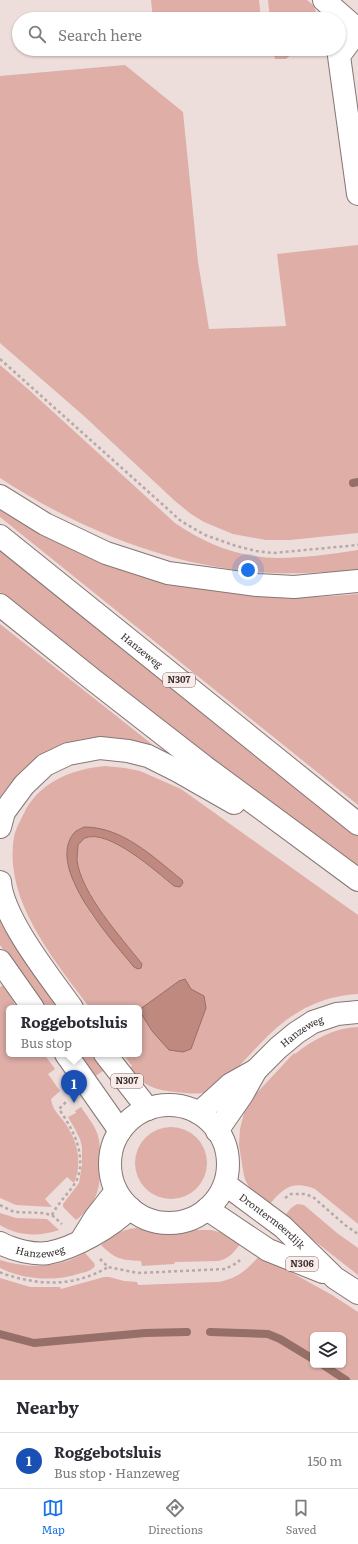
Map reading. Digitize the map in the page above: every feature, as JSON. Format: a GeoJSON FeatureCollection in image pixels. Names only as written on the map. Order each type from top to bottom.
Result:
{"type":"FeatureCollection","features":[{"type":"Feature","properties":{"kind":"main road"},"geometry":{"type":"LineString","coordinates":[[324,0],[338,12]]}},
{"type":"Feature","properties":{"kind":"main road"},"geometry":{"type":"LineString","coordinates":[[346,19],[358,30],[346,46]]}},
{"type":"Feature","properties":{"kind":"main road"},"geometry":{"type":"LineString","coordinates":[[339,56],[358,194]]}},
{"type":"Feature","properties":{"kind":"main road"},"geometry":{"type":"LineString","coordinates":[[0,496],[45,524],[106,553],[168,573],[258,585],[294,587],[358,580]]}},
{"type":"Feature","properties":{"kind":"main road","name":"Hanzeweg"},"geometry":{"type":"LineString","coordinates":[[0,536],[358,824]]}},
{"type":"Feature","properties":{"kind":"main road"},"geometry":{"type":"LineString","coordinates":[[0,604],[92,679],[205,766],[358,880]]}},
{"type":"Feature","properties":{"kind":"main road"},"geometry":{"type":"LineString","coordinates":[[0,827],[4,812],[24,785],[46,764],[68,754],[100,748],[128,751],[148,756],[323,854]]}},
{"type":"Feature","properties":{"kind":"main road"},"geometry":{"type":"LineString","coordinates":[[0,882],[0,888],[8,910],[24,940],[70,1005]]}},
{"type":"Feature","properties":{"kind":"main road"},"geometry":{"type":"LineString","coordinates":[[0,961],[31,1005]]}},
{"type":"Feature","properties":{"kind":"main road","name":"Hanzeweg"},"geometry":{"type":"LineString","coordinates":[[217,1130],[242,1095],[256,1070],[278,1048],[296,1033],[313,1022],[336,1014],[358,1012]]}},
{"type":"Feature","properties":{"kind":"main road"},"geometry":{"type":"LineString","coordinates":[[68,1057],[120,1131]]}},
{"type":"Feature","properties":{"kind":"main road","name":"N307"},"geometry":{"type":"LineString","coordinates":[[107,1057],[148,1109]]}},
{"type":"Feature","properties":{"kind":"main road","name":"Hanzeweg"},"geometry":{"type":"LineString","coordinates":[[199,1113],[231,1084],[256,1070]]}},
{"type":"Feature","properties":{"kind":"main road"},"geometry":{"type":"LineString","coordinates":[[161,1105],[174,1105],[199,1113],[217,1130],[227,1151],[227,1173],[225,1184],[217,1198],[207,1209],[189,1220],[168,1223],[148,1219],[130,1208],[116,1191],[110,1166],[111,1153],[115,1141],[120,1131],[137,1114],[148,1109],[161,1105]]}},
{"type":"Feature","properties":{"kind":"main road","name":"Drontermeerdijk"},"geometry":{"type":"LineString","coordinates":[[225,1184],[283,1228],[335,1278]]}},
{"type":"Feature","properties":{"kind":"main road"},"geometry":{"type":"LineString","coordinates":[[80,1241],[95,1218],[116,1191]]}},
{"type":"Feature","properties":{"kind":"main road","name":"Hanzeweg"},"geometry":{"type":"LineString","coordinates":[[0,1243],[30,1252],[47,1253],[80,1241],[105,1228],[122,1216],[130,1208]]}},
{"type":"Feature","properties":{"kind":"main road","name":"Drontermeerdijk"},"geometry":{"type":"LineString","coordinates":[[207,1209],[268,1250],[335,1278],[358,1293]]}},
{"type":"Feature","properties":{"kind":"path"},"geometry":{"type":"LineString","coordinates":[[0,359],[181,521],[205,535],[236,546],[273,553],[358,545]]}},
{"type":"Feature","properties":{"kind":"path"},"geometry":{"type":"LineString","coordinates":[[0,1205],[14,1212],[42,1213],[52,1215],[57,1205],[76,1182],[80,1163],[77,1140],[72,1128],[59,1109],[68,1100]]}},
{"type":"Feature","properties":{"kind":"path"},"geometry":{"type":"LineString","coordinates":[[108,1266],[138,1273]]}},
{"type":"Feature","properties":{"kind":"shaded area"},"geometry":{"type":"Polygon","coordinates":[[[151,0],[259,0],[260,12],[152,12],[151,0]]]}},
{"type":"Feature","properties":{"kind":"shaded area"},"geometry":{"type":"Polygon","coordinates":[[[268,0],[307,0],[314,6],[316,12],[269,12],[268,0]]]}},
{"type":"Feature","properties":{"kind":"shaded area"},"geometry":{"type":"Polygon","coordinates":[[[274,56],[290,56],[286,59],[275,59],[274,56]]]}},
{"type":"Feature","properties":{"kind":"shaded area"},"geometry":{"type":"Polygon","coordinates":[[[125,65],[183,112],[198,262],[209,329],[286,326],[277,254],[358,245],[358,533],[290,540],[266,540],[233,534],[204,522],[175,501],[84,416],[0,343],[0,76],[125,65]]]}},
{"type":"Feature","properties":{"kind":"shaded area"},"geometry":{"type":"Polygon","coordinates":[[[0,365],[175,523],[187,531],[224,548],[264,557],[308,557],[358,550],[358,570],[273,573],[237,570],[201,564],[130,544],[63,515],[31,497],[0,478],[0,365]]]}},
{"type":"Feature","properties":{"kind":"shaded area"},"geometry":{"type":"Polygon","coordinates":[[[0,506],[177,584],[222,592],[267,596],[312,597],[358,594],[358,805],[0,517],[0,506]]]}},
{"type":"Feature","properties":{"kind":"shaded area"},"geometry":{"type":"Polygon","coordinates":[[[0,547],[358,835],[358,869],[157,718],[0,592],[0,547]]]}},
{"type":"Feature","properties":{"kind":"shaded area"},"geometry":{"type":"Polygon","coordinates":[[[0,624],[153,745],[152,747],[119,740],[100,738],[70,742],[56,747],[30,764],[18,774],[0,798],[0,624]]]}},
{"type":"Feature","properties":{"kind":"shaded area"},"geometry":{"type":"Polygon","coordinates":[[[105,766],[125,768],[140,771],[181,789],[358,915],[358,994],[338,996],[319,1002],[293,1015],[269,1035],[232,1073],[206,1092],[191,1094],[162,1090],[149,1086],[138,1079],[128,1069],[132,1066],[125,1057],[142,1057],[142,1005],[88,1005],[48,950],[24,906],[16,884],[13,861],[14,837],[26,809],[41,790],[50,783],[71,773],[105,766]],[[74,832],[73,882],[91,914],[134,967],[141,968],[142,964],[103,915],[86,887],[80,873],[77,860],[78,845],[85,838],[95,837],[106,839],[132,853],[174,886],[182,880],[131,841],[74,832]]]}},
{"type":"Feature","properties":{"kind":"shaded area"},"geometry":{"type":"Polygon","coordinates":[[[84,827],[98,828],[112,832],[137,845],[182,880],[183,883],[180,887],[174,886],[132,853],[106,839],[95,837],[85,838],[78,845],[77,860],[80,873],[86,887],[103,915],[142,964],[141,968],[138,969],[134,967],[112,940],[85,903],[75,884],[68,865],[67,848],[74,833],[84,827]]]}},
{"type":"Feature","properties":{"kind":"shaded area"},"geometry":{"type":"Polygon","coordinates":[[[0,916],[59,1005],[43,1005],[0,945],[0,916]]]}},
{"type":"Feature","properties":{"kind":"shaded area"},"geometry":{"type":"Polygon","coordinates":[[[185,979],[191,989],[204,996],[206,1008],[191,1049],[183,1052],[169,1050],[152,1031],[142,1015],[142,1008],[179,981],[185,979]]]}},
{"type":"Feature","properties":{"kind":"shaded area"},"geometry":{"type":"Polygon","coordinates":[[[4,985],[15,1005],[6,1005],[6,1057],[46,1057],[55,1069],[48,1074],[60,1091],[51,1099],[52,1103],[56,1112],[65,1123],[73,1137],[77,1152],[78,1167],[74,1183],[67,1177],[45,1199],[52,1207],[16,1205],[0,1198],[0,987],[4,985]]]}},
{"type":"Feature","properties":{"kind":"shaded area"},"geometry":{"type":"Polygon","coordinates":[[[358,1027],[358,1224],[315,1189],[307,1186],[300,1185],[289,1187],[279,1194],[269,1205],[257,1196],[248,1185],[244,1176],[239,1145],[240,1129],[244,1113],[254,1098],[253,1097],[294,1053],[295,1054],[325,1035],[358,1027]]]}},
{"type":"Feature","properties":{"kind":"shaded area"},"geometry":{"type":"Polygon","coordinates":[[[80,1057],[97,1057],[106,1069],[94,1077],[80,1057]]]}},
{"type":"Feature","properties":{"kind":"shaded area"},"geometry":{"type":"Polygon","coordinates":[[[81,1107],[94,1126],[98,1136],[100,1148],[100,1177],[94,1200],[84,1214],[76,1220],[63,1207],[63,1204],[79,1183],[82,1165],[82,1147],[80,1139],[68,1117],[76,1113],[75,1111],[81,1107]]]}},
{"type":"Feature","properties":{"kind":"shaded area"},"geometry":{"type":"Polygon","coordinates":[[[164,1127],[178,1127],[185,1129],[197,1137],[205,1149],[207,1163],[205,1177],[197,1189],[185,1197],[178,1199],[164,1199],[157,1197],[145,1189],[137,1177],[135,1170],[135,1156],[137,1149],[145,1137],[157,1129],[164,1127]]]}},
{"type":"Feature","properties":{"kind":"shaded area"},"geometry":{"type":"Polygon","coordinates":[[[297,1204],[304,1205],[337,1233],[358,1248],[358,1275],[284,1217],[291,1208],[297,1204]]]}},
{"type":"Feature","properties":{"kind":"shaded area"},"geometry":{"type":"Polygon","coordinates":[[[0,1213],[16,1218],[47,1219],[59,1230],[43,1234],[28,1234],[7,1229],[0,1225],[0,1213]]]}},
{"type":"Feature","properties":{"kind":"shaded area"},"geometry":{"type":"Polygon","coordinates":[[[137,1228],[170,1234],[196,1230],[211,1230],[227,1234],[241,1243],[228,1257],[218,1261],[175,1262],[174,1264],[142,1266],[141,1261],[119,1258],[110,1253],[101,1245],[118,1233],[137,1228]]]}},
{"type":"Feature","properties":{"kind":"shaded area"},"geometry":{"type":"Polygon","coordinates":[[[85,1253],[95,1266],[87,1272],[61,1278],[51,1279],[30,1277],[9,1272],[0,1268],[0,1260],[22,1265],[43,1266],[64,1262],[85,1253]]]}},
{"type":"Feature","properties":{"kind":"shaded area"},"geometry":{"type":"Polygon","coordinates":[[[260,1255],[332,1295],[358,1312],[358,1380],[0,1380],[0,1278],[30,1287],[60,1287],[61,1289],[104,1277],[137,1282],[138,1285],[217,1282],[230,1279],[246,1269],[260,1255]]]}},
{"type":"Feature","properties":{"kind":"waterway"},"geometry":{"type":"LineString","coordinates":[[353,483],[358,482]]}},
{"type":"Feature","properties":{"kind":"waterway"},"geometry":{"type":"LineString","coordinates":[[0,1334],[34,1343],[145,1333],[187,1332]]}},
{"type":"Feature","properties":{"kind":"waterway"},"geometry":{"type":"LineString","coordinates":[[210,1332],[268,1334],[280,1339],[310,1357]]}},
{"type":"Feature","properties":{"kind":"waterway"},"geometry":{"type":"LineString","coordinates":[[328,1368],[346,1380]]}},
{"type":"Feature","properties":{"kind":"place","name":"Roggebotsluis"},"geometry":{"type":"Point","coordinates":[74,1103]}}]}
